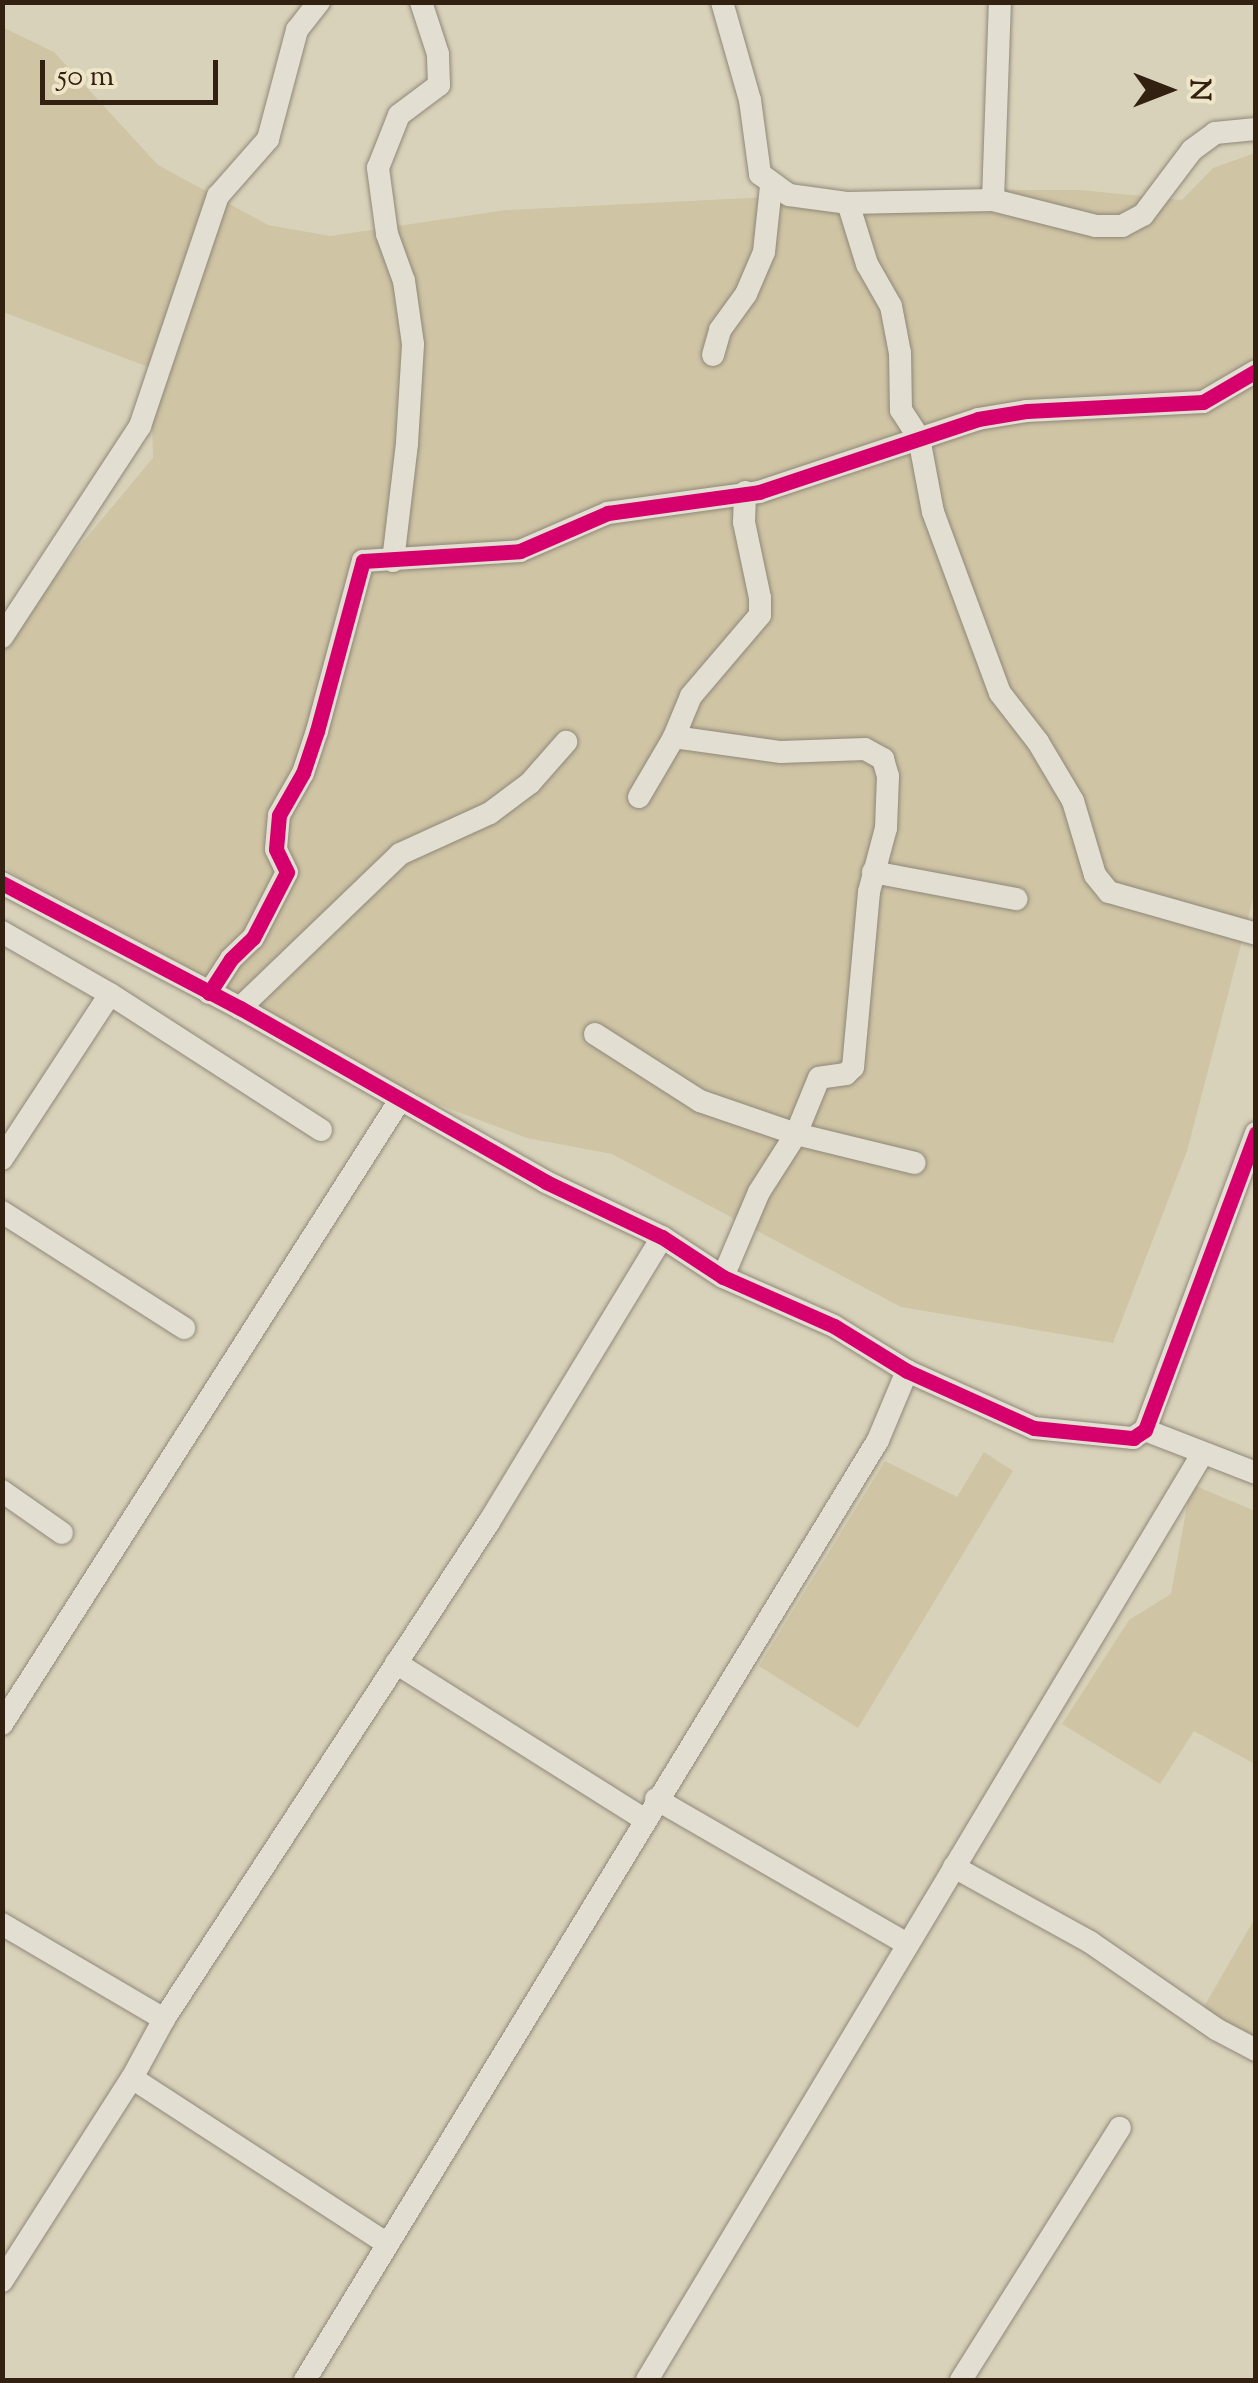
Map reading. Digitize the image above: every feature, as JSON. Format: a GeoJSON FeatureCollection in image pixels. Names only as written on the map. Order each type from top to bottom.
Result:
{"type":"FeatureCollection","features":[{"type":"Feature","properties":{"kind":"street"},"geometry":{"type":"LineString","coordinates":[[2,636],[140,426],[218,196],[268,138],[297,30],[319,2]]}},
{"type":"Feature","properties":{"kind":"street"},"geometry":{"type":"LineString","coordinates":[[393,560],[408,443],[412,344],[404,281],[387,234],[378,168],[399,115],[439,85],[438,54],[421,2]]}},
{"type":"Feature","properties":{"kind":"street"},"geometry":{"type":"LineString","coordinates":[[722,2],[750,100],[760,174],[789,196],[848,203],[994,200],[1096,226],[1122,226],[1144,215],[1192,150],[1215,133],[1256,129]]}},
{"type":"Feature","properties":{"kind":"street"},"geometry":{"type":"LineString","coordinates":[[994,200],[1000,2]]}},
{"type":"Feature","properties":{"kind":"street"},"geometry":{"type":"LineString","coordinates":[[712,355],[720,330],[746,294],[764,252],[772,186]]}},
{"type":"Feature","properties":{"kind":"street"},"geometry":{"type":"LineString","coordinates":[[848,203],[866,264],[891,306],[900,353],[902,410],[919,438],[932,512],[978,623],[1000,694],[1038,742],[1073,802],[1095,875],[1109,892],[1256,934]]}},
{"type":"Feature","properties":{"kind":"street"},"geometry":{"type":"LineString","coordinates":[[210,993],[232,959],[253,938],[287,872],[276,849],[279,815],[302,772],[317,732],[363,561],[520,551],[608,513],[778,486],[978,419],[1027,411],[1203,402],[1256,372]]}},
{"type":"Feature","properties":{"kind":"street"},"geometry":{"type":"LineString","coordinates":[[639,797],[674,737],[691,696],[760,615],[744,522],[745,492]]}},
{"type":"Feature","properties":{"kind":"street"},"geometry":{"type":"LineString","coordinates":[[674,737],[781,752],[847,748],[875,753],[884,760],[889,799],[873,872],[853,1067],[846,1074],[819,1078],[796,1134],[772,1165],[723,1277]]}},
{"type":"Feature","properties":{"kind":"street"},"geometry":{"type":"LineString","coordinates":[[240,1008],[400,854],[490,813],[530,783],[566,742]]}},
{"type":"Feature","properties":{"kind":"street"},"geometry":{"type":"LineString","coordinates":[[873,872],[1016,900]]}},
{"type":"Feature","properties":{"kind":"street"},"geometry":{"type":"LineString","coordinates":[[2,883],[240,1008],[546,1182],[662,1237],[723,1277],[834,1326],[906,1371],[1034,1428],[1133,1438],[1145,1430],[1256,1133]]}},
{"type":"Feature","properties":{"kind":"street"},"geometry":{"type":"LineString","coordinates":[[2,932],[110,994],[320,1130]]}},
{"type":"Feature","properties":{"kind":"street"},"geometry":{"type":"LineString","coordinates":[[2,1159],[110,994]]}},
{"type":"Feature","properties":{"kind":"street"},"geometry":{"type":"LineString","coordinates":[[595,1034],[700,1101],[796,1134],[915,1163]]}},
{"type":"Feature","properties":{"kind":"street"},"geometry":{"type":"LineString","coordinates":[[2,1724],[400,1100]]}},
{"type":"Feature","properties":{"kind":"street"},"geometry":{"type":"LineString","coordinates":[[2,1212],[184,1328]]}},
{"type":"Feature","properties":{"kind":"street"},"geometry":{"type":"LineString","coordinates":[[2,2281],[132,2078],[164,2018],[490,1522],[662,1237]]}},
{"type":"Feature","properties":{"kind":"street"},"geometry":{"type":"LineString","coordinates":[[305,2380],[878,1440],[906,1371]]}},
{"type":"Feature","properties":{"kind":"street"},"geometry":{"type":"LineString","coordinates":[[1145,1430],[1256,1473]]}},
{"type":"Feature","properties":{"kind":"street"},"geometry":{"type":"LineString","coordinates":[[647,2380],[1203,1454]]}},
{"type":"Feature","properties":{"kind":"street"},"geometry":{"type":"LineString","coordinates":[[2,1491],[62,1533]]}},
{"type":"Feature","properties":{"kind":"street"},"geometry":{"type":"LineString","coordinates":[[396,1663],[650,1809],[906,1943]]}},
{"type":"Feature","properties":{"kind":"street"},"geometry":{"type":"LineString","coordinates":[[954,1867],[1090,1942],[1216,2029],[1256,2050]]}},
{"type":"Feature","properties":{"kind":"street"},"geometry":{"type":"LineString","coordinates":[[2,1924],[164,2018]]}},
{"type":"Feature","properties":{"kind":"street"},"geometry":{"type":"LineString","coordinates":[[132,2078],[388,2244]]}},
{"type":"Feature","properties":{"kind":"street"},"geometry":{"type":"LineString","coordinates":[[961,2380],[1120,2128]]}},
{"type":"Feature","properties":{"kind":"shaded area"},"geometry":{"type":"Polygon","coordinates":[[[2,27],[54,52],[158,165],[268,225],[330,236],[506,210],[911,190],[1080,190],[1182,200],[1213,168],[1255,153],[1255,891],[1187,1151],[1113,1343],[901,1307],[612,1154],[527,1138],[410,1094],[57,904],[3,866],[3,649],[16,622],[153,458],[151,368],[3,312],[2,27]]]}},
{"type":"Feature","properties":{"kind":"shaded area"},"geometry":{"type":"Polygon","coordinates":[[[984,1452],[1013,1471],[858,1728],[759,1666],[885,1461],[957,1497],[984,1452]]]}},
{"type":"Feature","properties":{"kind":"shaded area"},"geometry":{"type":"Polygon","coordinates":[[[1191,1484],[1255,1511],[1255,1764],[1194,1731],[1160,1784],[1062,1724],[1129,1620],[1171,1594],[1191,1484]]]}},
{"type":"Feature","properties":{"kind":"shaded area"},"geometry":{"type":"Polygon","coordinates":[[[1255,1918],[1255,2042],[1201,2012],[1255,1918]]]}},
{"type":"Feature","properties":{"kind":"cycle path"},"geometry":{"type":"LineString","coordinates":[[209,993],[231,959],[253,938],[287,872],[276,849],[279,815],[303,773],[317,731],[363,561],[520,551],[608,513],[759,492],[978,419],[1027,411],[1203,402],[1256,371]]}},
{"type":"Feature","properties":{"kind":"cycle path"},"geometry":{"type":"LineString","coordinates":[[2,883],[240,1008],[546,1182],[662,1237],[723,1277],[834,1326],[907,1371],[1034,1428],[1133,1438],[1145,1430],[1256,1133]]}}]}
